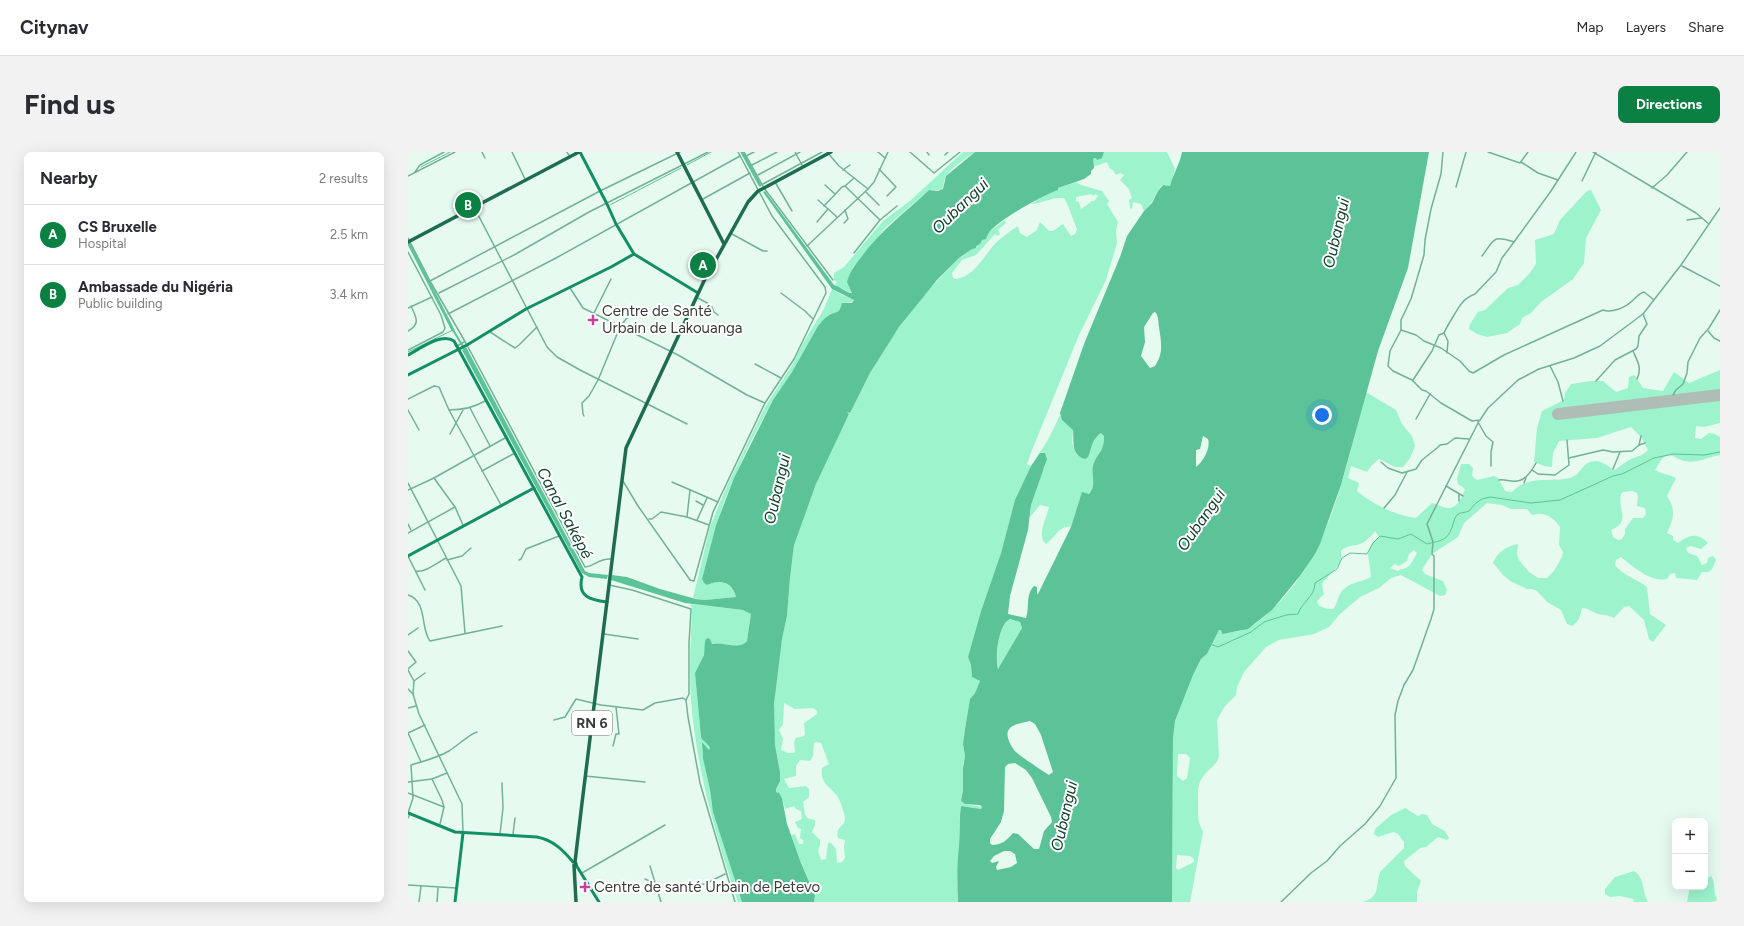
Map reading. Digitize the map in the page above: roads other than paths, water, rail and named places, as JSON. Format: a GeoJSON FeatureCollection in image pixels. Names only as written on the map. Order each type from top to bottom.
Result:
{"type":"FeatureCollection","features":[{"type":"Feature","properties":{"kind":"main road"},"geometry":{"type":"LineString","coordinates":[[408,240],[580,152]]}},
{"type":"Feature","properties":{"kind":"main road"},"geometry":{"type":"LineString","coordinates":[[678,152],[724,244]]}},
{"type":"Feature","properties":{"kind":"main road","name":"RN 6"},"geometry":{"type":"LineString","coordinates":[[576,902],[575,863],[626,448],[697,295],[742,211],[763,186],[775,182],[802,165],[828,153]]}},
{"type":"Feature","properties":{"kind":"main road"},"geometry":{"type":"LineString","coordinates":[[719,233],[724,236],[730,234]]}},
{"type":"Feature","properties":{"kind":"street"},"geometry":{"type":"LineString","coordinates":[[415,172],[420,165],[438,153],[444,152]]}},
{"type":"Feature","properties":{"kind":"street"},"geometry":{"type":"LineString","coordinates":[[408,176],[455,152]]}},
{"type":"Feature","properties":{"kind":"street"},"geometry":{"type":"LineString","coordinates":[[482,152],[485,158]]}},
{"type":"Feature","properties":{"kind":"street"},"geometry":{"type":"LineString","coordinates":[[512,152],[526,180]]}},
{"type":"Feature","properties":{"kind":"street"},"geometry":{"type":"LineString","coordinates":[[567,152],[570,157]]}},
{"type":"Feature","properties":{"kind":"street"},"geometry":{"type":"LineString","coordinates":[[580,152],[616,224],[634,254],[711,305],[714,312],[718,315]]}},
{"type":"Feature","properties":{"kind":"street"},"geometry":{"type":"LineString","coordinates":[[430,281],[600,191],[678,152]]}},
{"type":"Feature","properties":{"kind":"street"},"geometry":{"type":"LineString","coordinates":[[438,293],[502,261],[590,212],[708,152]]}},
{"type":"Feature","properties":{"kind":"street"},"geometry":{"type":"LineString","coordinates":[[622,479],[648,519],[693,582],[698,572],[709,524],[718,502],[765,403],[794,358],[826,293],[826,288],[772,216],[738,152]]}},
{"type":"Feature","properties":{"kind":"street"},"geometry":{"type":"LineString","coordinates":[[744,152],[763,186],[832,280]]}},
{"type":"Feature","properties":{"kind":"street"},"geometry":{"type":"LineString","coordinates":[[746,156],[754,152]]}},
{"type":"Feature","properties":{"kind":"street"},"geometry":{"type":"LineString","coordinates":[[752,165],[777,152]]}},
{"type":"Feature","properties":{"kind":"street"},"geometry":{"type":"LineString","coordinates":[[757,175],[800,152]]}},
{"type":"Feature","properties":{"kind":"street"},"geometry":{"type":"LineString","coordinates":[[763,186],[802,165],[822,152]]}},
{"type":"Feature","properties":{"kind":"street"},"geometry":{"type":"LineString","coordinates":[[878,152],[885,158]]}},
{"type":"Feature","properties":{"kind":"street"},"geometry":{"type":"LineString","coordinates":[[806,246],[836,217],[866,192],[874,182],[888,152]]}},
{"type":"Feature","properties":{"kind":"street"},"geometry":{"type":"LineString","coordinates":[[910,152],[934,173],[960,152]]}},
{"type":"Feature","properties":{"kind":"street"},"geometry":{"type":"LineString","coordinates":[[945,155],[948,152]]}},
{"type":"Feature","properties":{"kind":"street"},"geometry":{"type":"LineString","coordinates":[[1443,152],[1441,174],[1431,209],[1425,240],[1424,255],[1411,299],[1401,320],[1401,330],[1390,351],[1388,366],[1393,371],[1412,380],[1422,390],[1442,403],[1472,421],[1479,421]]}},
{"type":"Feature","properties":{"kind":"street"},"geometry":{"type":"LineString","coordinates":[[1456,187],[1466,152]]}},
{"type":"Feature","properties":{"kind":"street"},"geometry":{"type":"LineString","coordinates":[[1488,152],[1520,162],[1538,173],[1558,180]]}},
{"type":"Feature","properties":{"kind":"street"},"geometry":{"type":"LineString","coordinates":[[1520,162],[1528,152]]}},
{"type":"Feature","properties":{"kind":"street"},"geometry":{"type":"LineString","coordinates":[[1412,380],[1434,346],[1439,335],[1444,333],[1461,303],[1475,294],[1496,272],[1502,258],[1558,180],[1576,152]]}},
{"type":"Feature","properties":{"kind":"street"},"geometry":{"type":"LineString","coordinates":[[1582,181],[1595,152],[1702,218],[1709,224]]}},
{"type":"Feature","properties":{"kind":"street"},"geometry":{"type":"LineString","coordinates":[[1652,188],[1667,175],[1687,152]]}},
{"type":"Feature","properties":{"kind":"street"},"geometry":{"type":"LineString","coordinates":[[796,153],[802,165]]}},
{"type":"Feature","properties":{"kind":"street"},"geometry":{"type":"LineString","coordinates":[[828,153],[843,170],[868,189]]}},
{"type":"Feature","properties":{"kind":"street"},"geometry":{"type":"LineString","coordinates":[[448,314],[556,258],[740,156]]}},
{"type":"Feature","properties":{"kind":"street"},"geometry":{"type":"LineString","coordinates":[[843,170],[850,165]]}},
{"type":"Feature","properties":{"kind":"street"},"geometry":{"type":"LineString","coordinates":[[879,169],[896,186],[887,196]]}},
{"type":"Feature","properties":{"kind":"street"},"geometry":{"type":"LineString","coordinates":[[702,199],[750,173]]}},
{"type":"Feature","properties":{"kind":"street"},"geometry":{"type":"LineString","coordinates":[[824,206],[842,187],[854,178]]}},
{"type":"Feature","properties":{"kind":"street"},"geometry":{"type":"LineString","coordinates":[[775,182],[792,211]]}},
{"type":"Feature","properties":{"kind":"street"},"geometry":{"type":"LineString","coordinates":[[825,185],[835,194]]}},
{"type":"Feature","properties":{"kind":"street"},"geometry":{"type":"LineString","coordinates":[[845,186],[880,220]]}},
{"type":"Feature","properties":{"kind":"street"},"geometry":{"type":"LineString","coordinates":[[866,192],[879,205]]}},
{"type":"Feature","properties":{"kind":"street"},"geometry":{"type":"LineString","coordinates":[[818,200],[836,217]]}},
{"type":"Feature","properties":{"kind":"street"},"geometry":{"type":"LineString","coordinates":[[854,253],[880,220],[897,206]]}},
{"type":"Feature","properties":{"kind":"street"},"geometry":{"type":"LineString","coordinates":[[474,207],[526,309],[552,353],[598,380],[687,424]]}},
{"type":"Feature","properties":{"kind":"street"},"geometry":{"type":"LineString","coordinates":[[1281,902],[1311,873],[1325,864],[1340,846],[1365,824],[1380,806],[1396,778],[1394,735],[1397,705],[1404,685],[1413,670],[1434,609],[1434,556],[1432,554],[1433,545],[1427,524],[1479,421],[1488,408],[1512,385],[1530,374],[1570,360],[1600,346],[1644,314],[1654,299],[1681,266],[1720,208]]}},
{"type":"Feature","properties":{"kind":"street"},"geometry":{"type":"LineString","coordinates":[[817,222],[828,209]]}},
{"type":"Feature","properties":{"kind":"street"},"geometry":{"type":"LineString","coordinates":[[844,223],[848,219],[845,210]]}},
{"type":"Feature","properties":{"kind":"street"},"geometry":{"type":"LineString","coordinates":[[1687,220],[1702,218]]}},
{"type":"Feature","properties":{"kind":"street"},"geometry":{"type":"LineString","coordinates":[[730,234],[763,251],[767,251]]}},
{"type":"Feature","properties":{"kind":"street"},"geometry":{"type":"LineString","coordinates":[[1482,256],[1496,238],[1500,237],[1514,242]]}},
{"type":"Feature","properties":{"kind":"street"},"geometry":{"type":"LineString","coordinates":[[408,240],[448,314],[465,341],[585,567],[590,566],[599,560],[612,559]]}},
{"type":"Feature","properties":{"kind":"street"},"geometry":{"type":"LineString","coordinates":[[408,252],[432,296],[445,326],[445,330],[408,350]]}},
{"type":"Feature","properties":{"kind":"street"},"geometry":{"type":"LineString","coordinates":[[408,376],[459,350],[526,309],[570,288],[634,254]]}},
{"type":"Feature","properties":{"kind":"street"},"geometry":{"type":"LineString","coordinates":[[1681,266],[1720,286]]}},
{"type":"Feature","properties":{"kind":"street"},"geometry":{"type":"LineString","coordinates":[[594,313],[611,279]]}},
{"type":"Feature","properties":{"kind":"street"},"geometry":{"type":"LineString","coordinates":[[570,288],[583,308],[688,360],[747,395],[765,403]]}},
{"type":"Feature","properties":{"kind":"street"},"geometry":{"type":"LineString","coordinates":[[1401,330],[1416,335],[1447,353],[1460,361],[1469,371],[1473,373],[1509,352],[1603,310],[1612,312],[1628,305],[1641,292],[1644,292],[1654,299]]}},
{"type":"Feature","properties":{"kind":"street"},"geometry":{"type":"LineString","coordinates":[[781,293],[806,311],[813,319]]}},
{"type":"Feature","properties":{"kind":"street"},"geometry":{"type":"LineString","coordinates":[[408,308],[432,296]]}},
{"type":"Feature","properties":{"kind":"street"},"geometry":{"type":"LineString","coordinates":[[408,331],[417,324],[416,316],[411,306]]}},
{"type":"Feature","properties":{"kind":"street"},"geometry":{"type":"LineString","coordinates":[[1673,395],[1683,384],[1692,353],[1700,338],[1708,330],[1720,310]]}},
{"type":"Feature","properties":{"kind":"street"},"geometry":{"type":"LineString","coordinates":[[584,416],[582,403],[589,396],[598,380],[620,327],[626,319],[637,311]]}},
{"type":"Feature","properties":{"kind":"street"},"geometry":{"type":"LineString","coordinates":[[1596,381],[1615,360],[1633,351],[1638,346],[1639,336],[1647,324],[1644,314]]}},
{"type":"Feature","properties":{"kind":"street"},"geometry":{"type":"LineString","coordinates":[[489,332],[514,348],[519,345],[536,327]]}},
{"type":"Feature","properties":{"kind":"street"},"geometry":{"type":"LineString","coordinates":[[1708,330],[1714,338],[1720,341]]}},
{"type":"Feature","properties":{"kind":"street"},"geometry":{"type":"LineString","coordinates":[[1444,333],[1448,341],[1447,353]]}},
{"type":"Feature","properties":{"kind":"street"},"geometry":{"type":"LineString","coordinates":[[408,355],[445,338],[450,338],[457,346],[582,577],[581,585],[583,593],[594,600],[607,602]]}},
{"type":"Feature","properties":{"kind":"street"},"geometry":{"type":"LineString","coordinates":[[457,346],[465,341]]}},
{"type":"Feature","properties":{"kind":"street"},"geometry":{"type":"LineString","coordinates":[[1633,351],[1639,362],[1640,374],[1637,380]]}},
{"type":"Feature","properties":{"kind":"street"},"geometry":{"type":"LineString","coordinates":[[755,364],[781,378]]}},
{"type":"Feature","properties":{"kind":"street"},"geometry":{"type":"LineString","coordinates":[[1550,366],[1558,382],[1563,401]]}},
{"type":"Feature","properties":{"kind":"street"},"geometry":{"type":"LineString","coordinates":[[408,399],[429,388],[438,386],[449,410],[501,505]]}},
{"type":"Feature","properties":{"kind":"street"},"geometry":{"type":"LineString","coordinates":[[1416,420],[1430,394]]}},
{"type":"Feature","properties":{"kind":"street"},"geometry":{"type":"LineString","coordinates":[[449,410],[463,410],[487,400]]}},
{"type":"Feature","properties":{"kind":"street"},"geometry":{"type":"LineString","coordinates":[[470,408],[490,446]]}},
{"type":"Feature","properties":{"kind":"street"},"geometry":{"type":"LineString","coordinates":[[408,410],[419,430]]}},
{"type":"Feature","properties":{"kind":"street"},"geometry":{"type":"LineString","coordinates":[[450,434],[463,410]]}},
{"type":"Feature","properties":{"kind":"street"},"geometry":{"type":"LineString","coordinates":[[1479,421],[1486,436],[1494,442],[1491,452],[1491,466]]}},
{"type":"Feature","properties":{"kind":"street"},"geometry":{"type":"LineString","coordinates":[[1639,445],[1641,436]]}},
{"type":"Feature","properties":{"kind":"street"},"geometry":{"type":"LineString","coordinates":[[408,490],[434,478],[506,437]]}},
{"type":"Feature","properties":{"kind":"street"},"geometry":{"type":"LineString","coordinates":[[1381,462],[1388,468],[1402,473],[1407,472],[1416,469],[1422,460],[1440,445],[1447,444],[1455,438],[1469,439]]}},
{"type":"Feature","properties":{"kind":"street"},"geometry":{"type":"LineString","coordinates":[[1532,470],[1538,474],[1555,475],[1569,465],[1567,440]]}},
{"type":"Feature","properties":{"kind":"street"},"geometry":{"type":"LineString","coordinates":[[1569,458],[1603,450],[1620,452],[1632,451],[1639,445],[1645,443]]}},
{"type":"Feature","properties":{"kind":"street"},"geometry":{"type":"LineString","coordinates":[[1613,469],[1620,452]]}},
{"type":"Feature","properties":{"kind":"street"},"geometry":{"type":"LineString","coordinates":[[482,471],[515,453]]}},
{"type":"Feature","properties":{"kind":"street"},"geometry":{"type":"LineString","coordinates":[[1524,483],[1536,463]]}},
{"type":"Feature","properties":{"kind":"street"},"geometry":{"type":"LineString","coordinates":[[1384,508],[1395,495],[1407,472]]}},
{"type":"Feature","properties":{"kind":"street"},"geometry":{"type":"LineString","coordinates":[[1499,480],[1515,482],[1527,477]]}},
{"type":"Feature","properties":{"kind":"street"},"geometry":{"type":"LineString","coordinates":[[434,478],[455,508],[464,527]]}},
{"type":"Feature","properties":{"kind":"street"},"geometry":{"type":"LineString","coordinates":[[672,482],[718,502]]}},
{"type":"Feature","properties":{"kind":"street"},"geometry":{"type":"LineString","coordinates":[[408,483],[462,591],[463,622],[465,633]]}},
{"type":"Feature","properties":{"kind":"street"},"geometry":{"type":"LineString","coordinates":[[1446,486],[1463,496]]}},
{"type":"Feature","properties":{"kind":"street"},"geometry":{"type":"LineString","coordinates":[[425,590],[408,556],[534,488]]}},
{"type":"Feature","properties":{"kind":"street"},"geometry":{"type":"LineString","coordinates":[[687,517],[690,490]]}},
{"type":"Feature","properties":{"kind":"street"},"geometry":{"type":"LineString","coordinates":[[1458,494],[1459,501]]}},
{"type":"Feature","properties":{"kind":"street"},"geometry":{"type":"LineString","coordinates":[[697,520],[707,498]]}},
{"type":"Feature","properties":{"kind":"street"},"geometry":{"type":"LineString","coordinates":[[696,501],[704,506]]}},
{"type":"Feature","properties":{"kind":"street"},"geometry":{"type":"LineString","coordinates":[[408,533],[455,508]]}},
{"type":"Feature","properties":{"kind":"street"},"geometry":{"type":"LineString","coordinates":[[648,519],[652,519],[661,512],[687,517],[709,524]]}},
{"type":"Feature","properties":{"kind":"street"},"geometry":{"type":"LineString","coordinates":[[408,524],[412,530]]}},
{"type":"Feature","properties":{"kind":"street"},"geometry":{"type":"LineString","coordinates":[[519,560],[526,549],[559,536]]}},
{"type":"Feature","properties":{"kind":"street"},"geometry":{"type":"LineString","coordinates":[[416,571],[424,570],[447,559],[462,556],[471,548]]}},
{"type":"Feature","properties":{"kind":"street"},"geometry":{"type":"LineString","coordinates":[[609,584],[691,608],[689,638],[689,694],[686,700],[692,743],[700,783],[735,902]]}},
{"type":"Feature","properties":{"kind":"street"},"geometry":{"type":"LineString","coordinates":[[408,595],[419,605],[424,616],[429,641],[502,626]]}},
{"type":"Feature","properties":{"kind":"street"},"geometry":{"type":"LineString","coordinates":[[408,635],[418,628]]}},
{"type":"Feature","properties":{"kind":"street"},"geometry":{"type":"LineString","coordinates":[[602,634],[638,639]]}},
{"type":"Feature","properties":{"kind":"street"},"geometry":{"type":"LineString","coordinates":[[408,651],[416,662],[408,670],[414,681],[413,694],[416,706],[462,804],[462,832],[455,902]]}},
{"type":"Feature","properties":{"kind":"street"},"geometry":{"type":"LineString","coordinates":[[414,681],[425,673]]}},
{"type":"Feature","properties":{"kind":"street"},"geometry":{"type":"LineString","coordinates":[[408,689],[413,694]]}},
{"type":"Feature","properties":{"kind":"street"},"geometry":{"type":"LineString","coordinates":[[554,720],[565,716],[576,699],[594,704],[643,710],[655,703],[683,698],[686,700]]}},
{"type":"Feature","properties":{"kind":"street"},"geometry":{"type":"LineString","coordinates":[[408,708],[416,706]]}},
{"type":"Feature","properties":{"kind":"street"},"geometry":{"type":"LineString","coordinates":[[613,746],[616,734],[619,734],[616,707]]}},
{"type":"Feature","properties":{"kind":"street"},"geometry":{"type":"LineString","coordinates":[[421,762],[408,734],[425,725]]}},
{"type":"Feature","properties":{"kind":"street"},"geometry":{"type":"LineString","coordinates":[[477,732],[473,732],[463,742],[439,756],[409,765],[413,782],[414,798],[408,814],[439,826],[462,832],[548,840],[563,851],[575,863],[599,902]]}},
{"type":"Feature","properties":{"kind":"street"},"geometry":{"type":"LineString","coordinates":[[408,782],[432,779],[447,773]]}},
{"type":"Feature","properties":{"kind":"street"},"geometry":{"type":"LineString","coordinates":[[585,776],[645,782]]}},
{"type":"Feature","properties":{"kind":"street"},"geometry":{"type":"LineString","coordinates":[[432,779],[444,807],[439,826]]}},
{"type":"Feature","properties":{"kind":"street"},"geometry":{"type":"LineString","coordinates":[[500,836],[503,808],[502,783]]}},
{"type":"Feature","properties":{"kind":"street"},"geometry":{"type":"LineString","coordinates":[[408,793],[444,807]]}},
{"type":"Feature","properties":{"kind":"street"},"geometry":{"type":"LineString","coordinates":[[513,836],[515,818]]}},
{"type":"Feature","properties":{"kind":"street"},"geometry":{"type":"LineString","coordinates":[[581,874],[665,825]]}},
{"type":"Feature","properties":{"kind":"street"},"geometry":{"type":"LineString","coordinates":[[650,866],[662,902]]}},
{"type":"Feature","properties":{"kind":"street"},"geometry":{"type":"LineString","coordinates":[[695,885],[705,884],[726,874]]}},
{"type":"Feature","properties":{"kind":"street"},"geometry":{"type":"LineString","coordinates":[[645,879],[655,883]]}},
{"type":"Feature","properties":{"kind":"street"},"geometry":{"type":"LineString","coordinates":[[408,885],[456,888]]}},
{"type":"Feature","properties":{"kind":"street"},"geometry":{"type":"LineString","coordinates":[[419,902],[421,886]]}},
{"type":"Feature","properties":{"kind":"street"},"geometry":{"type":"LineString","coordinates":[[437,902],[438,887]]}},
{"type":"Feature","properties":{"kind":"water","name":"Oubangui"},"geometry":{"type":"Polygon","coordinates":[[[975,152],[1104,152],[1102,158],[1097,160],[1096,158],[1093,159],[1094,168],[1091,171],[1091,174],[1084,179],[1058,188],[1058,190],[1032,202],[1004,220],[991,230],[986,239],[982,240],[976,248],[959,258],[937,280],[899,327],[870,373],[850,413],[847,412],[849,414],[816,484],[794,545],[787,616],[782,639],[774,704],[775,745],[780,772],[780,781],[776,792],[779,793],[782,798],[787,824],[815,896],[814,902],[742,902],[713,812],[703,758],[702,743],[709,750],[710,748],[701,737],[695,673],[704,655],[705,641],[707,638],[710,639],[712,644],[716,643],[735,646],[744,644],[747,641],[751,614],[743,610],[685,603],[611,580],[612,575],[627,577],[660,589],[696,599],[705,600],[736,597],[729,585],[717,582],[707,585],[702,579],[716,525],[734,478],[773,400],[792,372],[818,326],[824,319],[840,310],[842,303],[852,303],[854,300],[832,289],[763,192],[765,191],[834,285],[852,293],[847,282],[848,278],[855,265],[870,246],[886,229],[929,190],[938,191],[943,189],[946,176],[975,152]]]}},
{"type":"Feature","properties":{"kind":"water","name":"Oubangui"},"geometry":{"type":"Polygon","coordinates":[[[1182,152],[1429,152],[1408,268],[1378,351],[1341,485],[1315,554],[1300,576],[1272,610],[1248,629],[1222,634],[1221,630],[1219,630],[1207,654],[1201,659],[1193,675],[1175,721],[1173,738],[1172,902],[958,902],[957,881],[961,806],[981,809],[982,807],[980,805],[965,804],[961,801],[965,756],[963,744],[965,729],[970,699],[975,693],[980,681],[972,677],[971,665],[968,657],[981,611],[1001,553],[1015,500],[1031,466],[1040,453],[1045,453],[1047,459],[1031,505],[1028,530],[1010,596],[1008,614],[1026,618],[1031,590],[1034,586],[1037,587],[1038,594],[1071,527],[1082,492],[1089,494],[1093,487],[1093,466],[1102,450],[1104,436],[1101,433],[1095,438],[1088,457],[1085,459],[1081,457],[1077,454],[1074,448],[1073,430],[1062,420],[1060,413],[1084,344],[1120,257],[1127,236],[1144,211],[1152,203],[1163,185],[1170,186],[1182,152]],[[1155,312],[1144,327],[1145,342],[1141,356],[1150,368],[1155,366],[1161,352],[1158,317],[1155,312]],[[1203,436],[1200,449],[1196,450],[1196,467],[1206,454],[1209,443],[1208,439],[1203,436]],[[1010,619],[1003,627],[997,650],[998,669],[1022,628],[1020,622],[1010,619]],[[1030,721],[1017,724],[1008,730],[1009,742],[1014,750],[1049,775],[1053,772],[1041,735],[1035,724],[1030,721]],[[1015,763],[1008,764],[1005,767],[1004,811],[1001,822],[990,839],[990,843],[992,845],[996,845],[1001,843],[1013,833],[1018,834],[1034,849],[1039,849],[1044,831],[1052,822],[1051,817],[1032,778],[1026,770],[1015,763]],[[1004,851],[994,856],[990,861],[992,863],[999,861],[996,867],[997,870],[1011,867],[1017,863],[1015,854],[1010,851],[1004,851]]]}},
{"type":"Feature","properties":{"kind":"water"},"geometry":{"type":"Polygon","coordinates":[[[466,347],[585,571],[589,573],[608,575],[607,579],[589,577],[582,573],[462,350],[466,347]]]}},
{"type":"Feature","properties":{"kind":"waterway"},"geometry":{"type":"LineString","coordinates":[[421,167],[450,152]]}},
{"type":"Feature","properties":{"kind":"waterway"},"geometry":{"type":"LineString","coordinates":[[687,165],[711,152]]}},
{"type":"Feature","properties":{"kind":"waterway"},"geometry":{"type":"LineString","coordinates":[[742,152],[760,185]]}},
{"type":"Feature","properties":{"kind":"waterway"},"geometry":{"type":"LineString","coordinates":[[610,205],[681,168]]}},
{"type":"Feature","properties":{"kind":"waterway"},"geometry":{"type":"LineString","coordinates":[[408,242],[453,330]]}},
{"type":"Feature","properties":{"kind":"waterway"},"geometry":{"type":"LineString","coordinates":[[408,352],[453,330]]}},
{"type":"Feature","properties":{"kind":"waterway","name":"Canal Saképé"},"geometry":{"type":"LineString","coordinates":[[453,330],[464,348]]}},
{"type":"Feature","properties":{"kind":"waterway"},"geometry":{"type":"LineString","coordinates":[[1210,644],[1218,647],[1251,632],[1264,622],[1286,615],[1298,614],[1302,606],[1313,592],[1315,583],[1337,569],[1342,558],[1350,553],[1367,554],[1373,543],[1380,536],[1398,539],[1411,534],[1427,544],[1447,537],[1457,515],[1469,511],[1482,499],[1490,497],[1531,503],[1560,500],[1613,476],[1622,474],[1654,458],[1673,454],[1704,455],[1720,452]]}},
{"type":"Feature","properties":{"kind":"place","name":"Ambassade du Nigéria"},"geometry":{"type":"Point","coordinates":[468,205]}},
{"type":"Feature","properties":{"kind":"place","name":"CS Bruxelle"},"geometry":{"type":"Point","coordinates":[703,265]}},
{"type":"Feature","properties":{"kind":"place","name":"Centre de Santé Urbain de Lakouanga"},"geometry":{"type":"Point","coordinates":[593,320]}},
{"type":"Feature","properties":{"kind":"place","name":"Centre de santé Urbain de Petevo"},"geometry":{"type":"Point","coordinates":[585,887]}}]}
